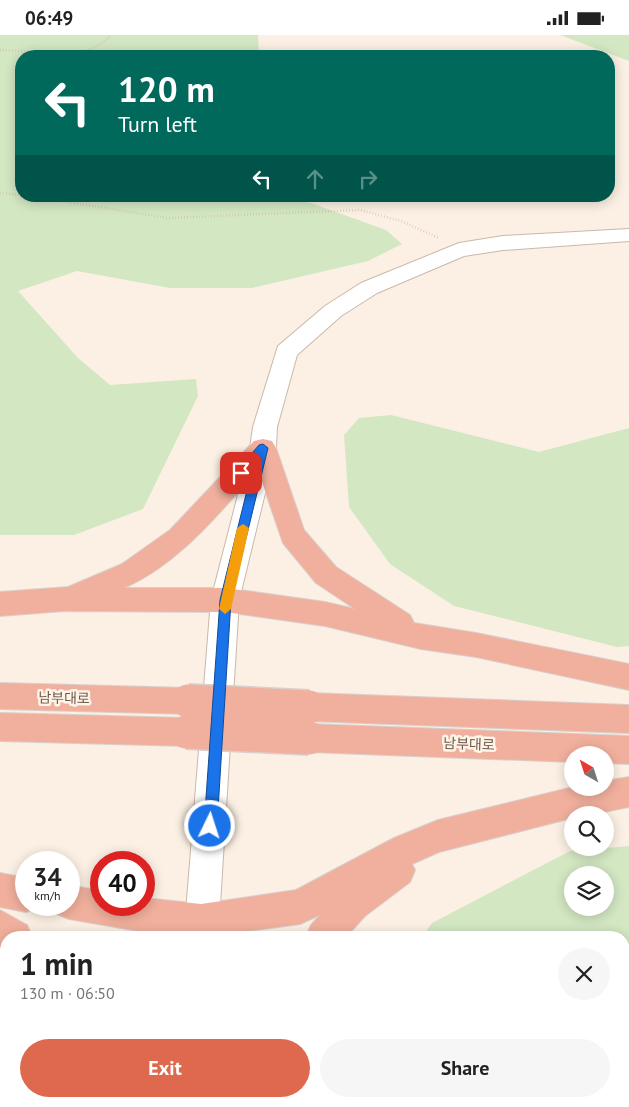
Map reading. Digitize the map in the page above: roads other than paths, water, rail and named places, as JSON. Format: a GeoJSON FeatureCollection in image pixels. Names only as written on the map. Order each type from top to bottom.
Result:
{"type":"FeatureCollection","features":[{"type":"Feature","properties":{"kind":"highway"},"geometry":{"type":"LineString","coordinates":[[64,599],[132,572],[180,538],[263,448],[292,535],[326,575],[421,637]]}},
{"type":"Feature","properties":{"kind":"highway"},"geometry":{"type":"LineString","coordinates":[[0,604],[64,599],[225,600],[325,614],[421,637],[476,645],[629,677]]}},
{"type":"Feature","properties":{"kind":"highway","name":"남부대로"},"geometry":{"type":"LineString","coordinates":[[0,696],[188,701],[629,719]]}},
{"type":"Feature","properties":{"kind":"highway","name":"남부대로"},"geometry":{"type":"LineString","coordinates":[[0,727],[186,732],[629,750]]}},
{"type":"Feature","properties":{"kind":"highway"},"geometry":{"type":"LineString","coordinates":[[80,904],[167,919],[201,929],[300,907],[406,849],[438,836],[557,806],[629,793]]}},
{"type":"Feature","properties":{"kind":"highway"},"geometry":{"type":"LineString","coordinates":[[329,931],[353,905],[438,836]]}},
{"type":"Feature","properties":{"kind":"highway"},"geometry":{"type":"LineString","coordinates":[[0,890],[15,893]]}},
{"type":"Feature","properties":{"kind":"street"},"geometry":{"type":"LineString","coordinates":[[201,929],[208,861],[225,600],[263,448],[265,427],[286,352],[333,311],[369,288],[459,250],[503,243],[629,235]]}}]}
